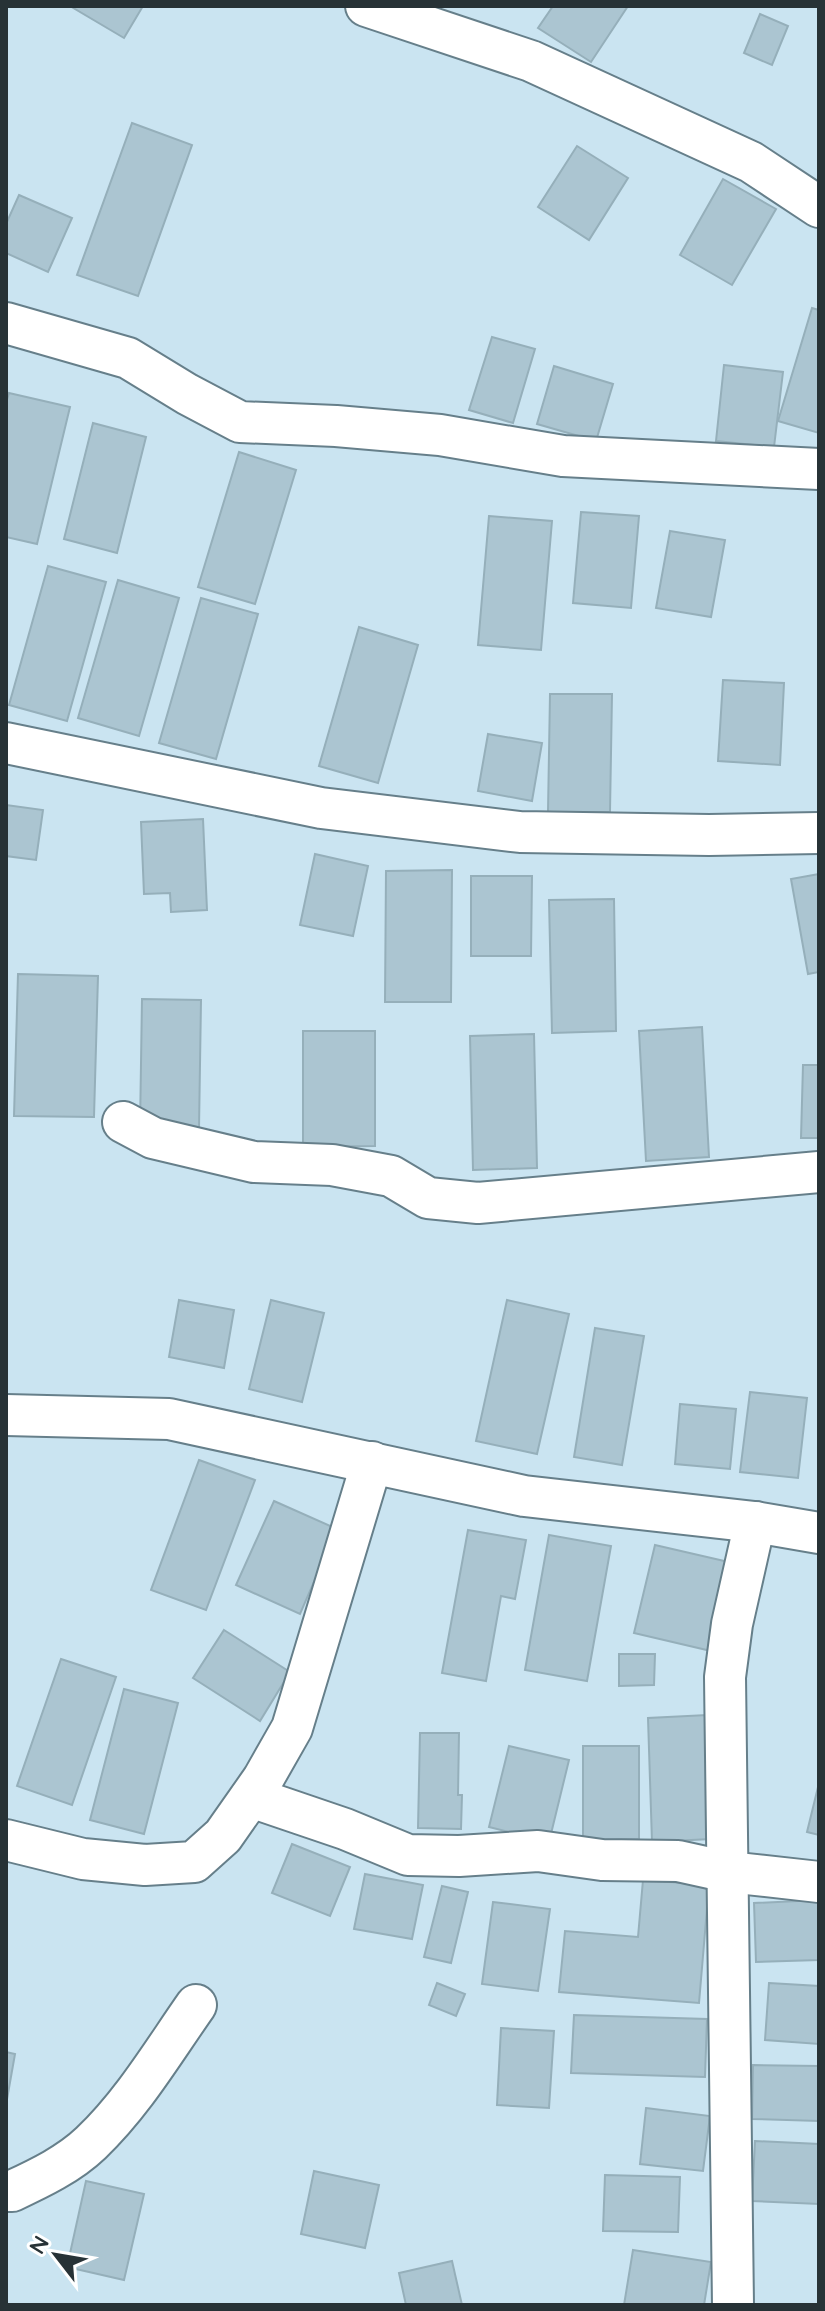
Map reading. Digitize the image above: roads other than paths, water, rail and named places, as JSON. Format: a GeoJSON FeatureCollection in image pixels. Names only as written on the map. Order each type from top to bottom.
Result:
{"type":"FeatureCollection","features":[{"type":"Feature","properties":{"kind":"street"},"geometry":{"type":"LineString","coordinates":[[366,6],[531,61],[751,162],[819,207]]}},
{"type":"Feature","properties":{"kind":"street"},"geometry":{"type":"LineString","coordinates":[[6,323],[128,358],[240,422],[440,435],[563,456],[819,469]]}},
{"type":"Feature","properties":{"kind":"street"},"geometry":{"type":"LineString","coordinates":[[6,743],[321,808],[520,832],[819,833]]}},
{"type":"Feature","properties":{"kind":"street"},"geometry":{"type":"LineString","coordinates":[[123,1122],[153,1138],[254,1162],[332,1165],[377,1173],[391,1176],[428,1198],[478,1203],[819,1172]]}},
{"type":"Feature","properties":{"kind":"street"},"geometry":{"type":"LineString","coordinates":[[6,1415],[169,1419],[524,1496],[755,1522],[819,1533]]}},
{"type":"Feature","properties":{"kind":"street"},"geometry":{"type":"LineString","coordinates":[[6,1840],[83,1859],[145,1865],[194,1862],[223,1836],[251,1797],[292,1728],[372,1462]]}},
{"type":"Feature","properties":{"kind":"street"},"geometry":{"type":"LineString","coordinates":[[733,2305],[725,1677],[732,1624],[755,1522]]}},
{"type":"Feature","properties":{"kind":"street"},"geometry":{"type":"LineString","coordinates":[[251,1797],[345,1829],[408,1855],[459,1856],[538,1851],[602,1860],[678,1861],[728,1872],[819,1882]]}},
{"type":"Feature","properties":{"kind":"street"},"geometry":{"type":"LineString","coordinates":[[6,2191],[46,2175],[90,2144],[125,2105],[196,2005]]}}]}
